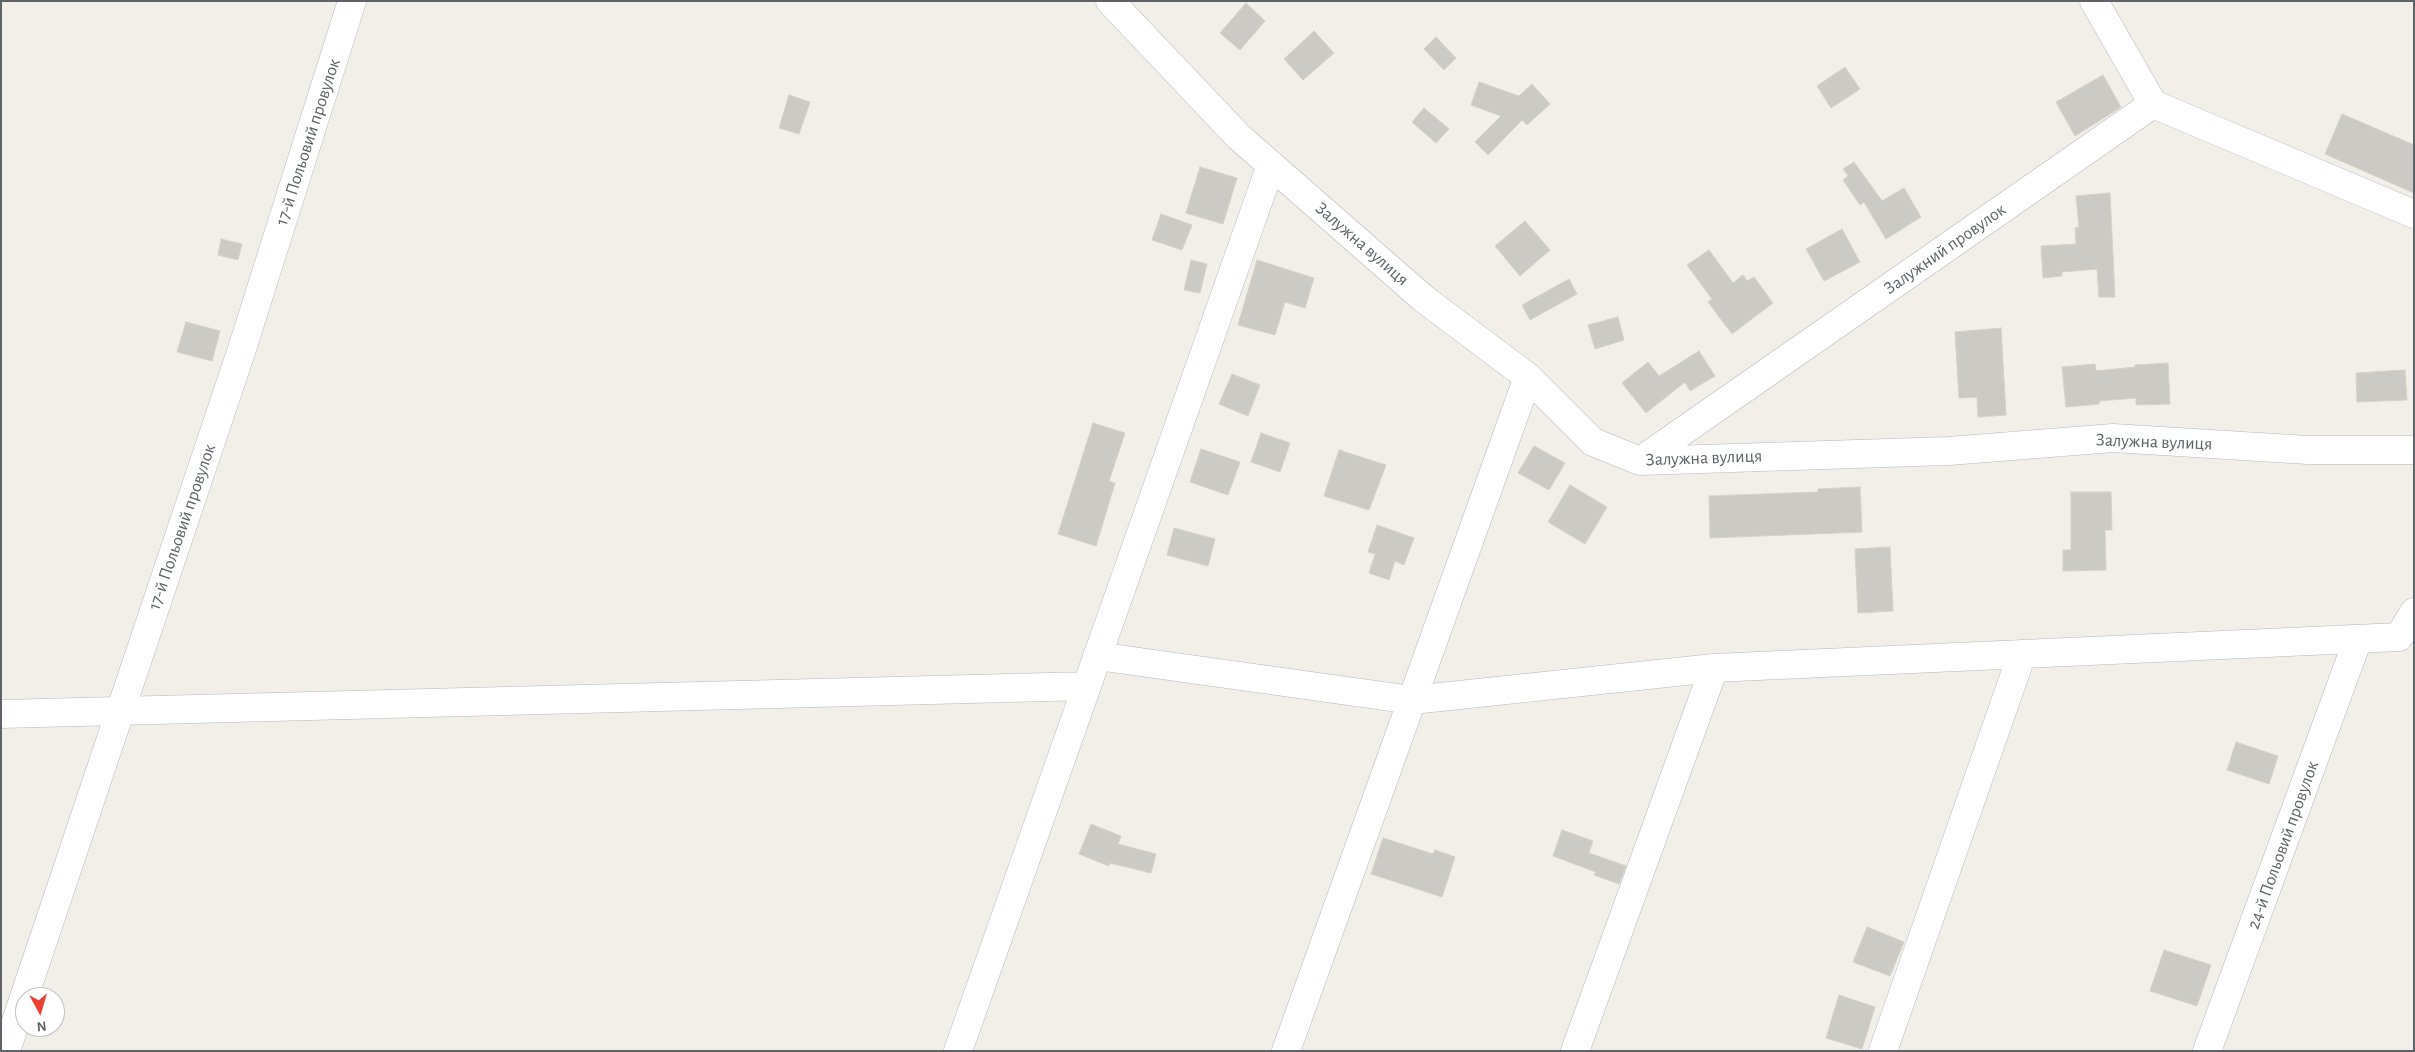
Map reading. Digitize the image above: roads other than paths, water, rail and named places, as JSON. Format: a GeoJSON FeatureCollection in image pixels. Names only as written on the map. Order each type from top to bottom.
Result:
{"type":"FeatureCollection","features":[{"type":"Feature","properties":{"kind":"street","name":"17-й Польовий провулок"},"geometry":{"type":"LineString","coordinates":[[6,1051],[241,352],[352,1]]}},
{"type":"Feature","properties":{"kind":"street","name":"Залужна вулиця"},"geometry":{"type":"LineString","coordinates":[[1110,1],[1239,138],[1424,299],[1528,377],[1593,442],[1640,461],[1949,451],[2113,438],[2308,450],[2414,450]]}},
{"type":"Feature","properties":{"kind":"street"},"geometry":{"type":"LineString","coordinates":[[2094,1],[2153,104],[2414,214]]}},
{"type":"Feature","properties":{"kind":"street","name":"Залужний провулок"},"geometry":{"type":"LineString","coordinates":[[1640,461],[2153,104]]}},
{"type":"Feature","properties":{"kind":"street"},"geometry":{"type":"LineString","coordinates":[[958,1051],[1271,165]]}},
{"type":"Feature","properties":{"kind":"street"},"geometry":{"type":"LineString","coordinates":[[1286,1051],[1528,377]]}},
{"type":"Feature","properties":{"kind":"street"},"geometry":{"type":"LineString","coordinates":[[1097,656],[1412,700],[1714,668],[2399,637],[2414,612]]}},
{"type":"Feature","properties":{"kind":"street","name":"24-й Польовий провулок"},"geometry":{"type":"LineString","coordinates":[[2207,1051],[2358,639]]}},
{"type":"Feature","properties":{"kind":"street"},"geometry":{"type":"LineString","coordinates":[[1883,1051],[2022,654]]}},
{"type":"Feature","properties":{"kind":"street"},"geometry":{"type":"LineString","coordinates":[[1575,1051],[1714,668]]}},
{"type":"Feature","properties":{"kind":"street"},"geometry":{"type":"LineString","coordinates":[[1,714],[1087,686]]}}]}
